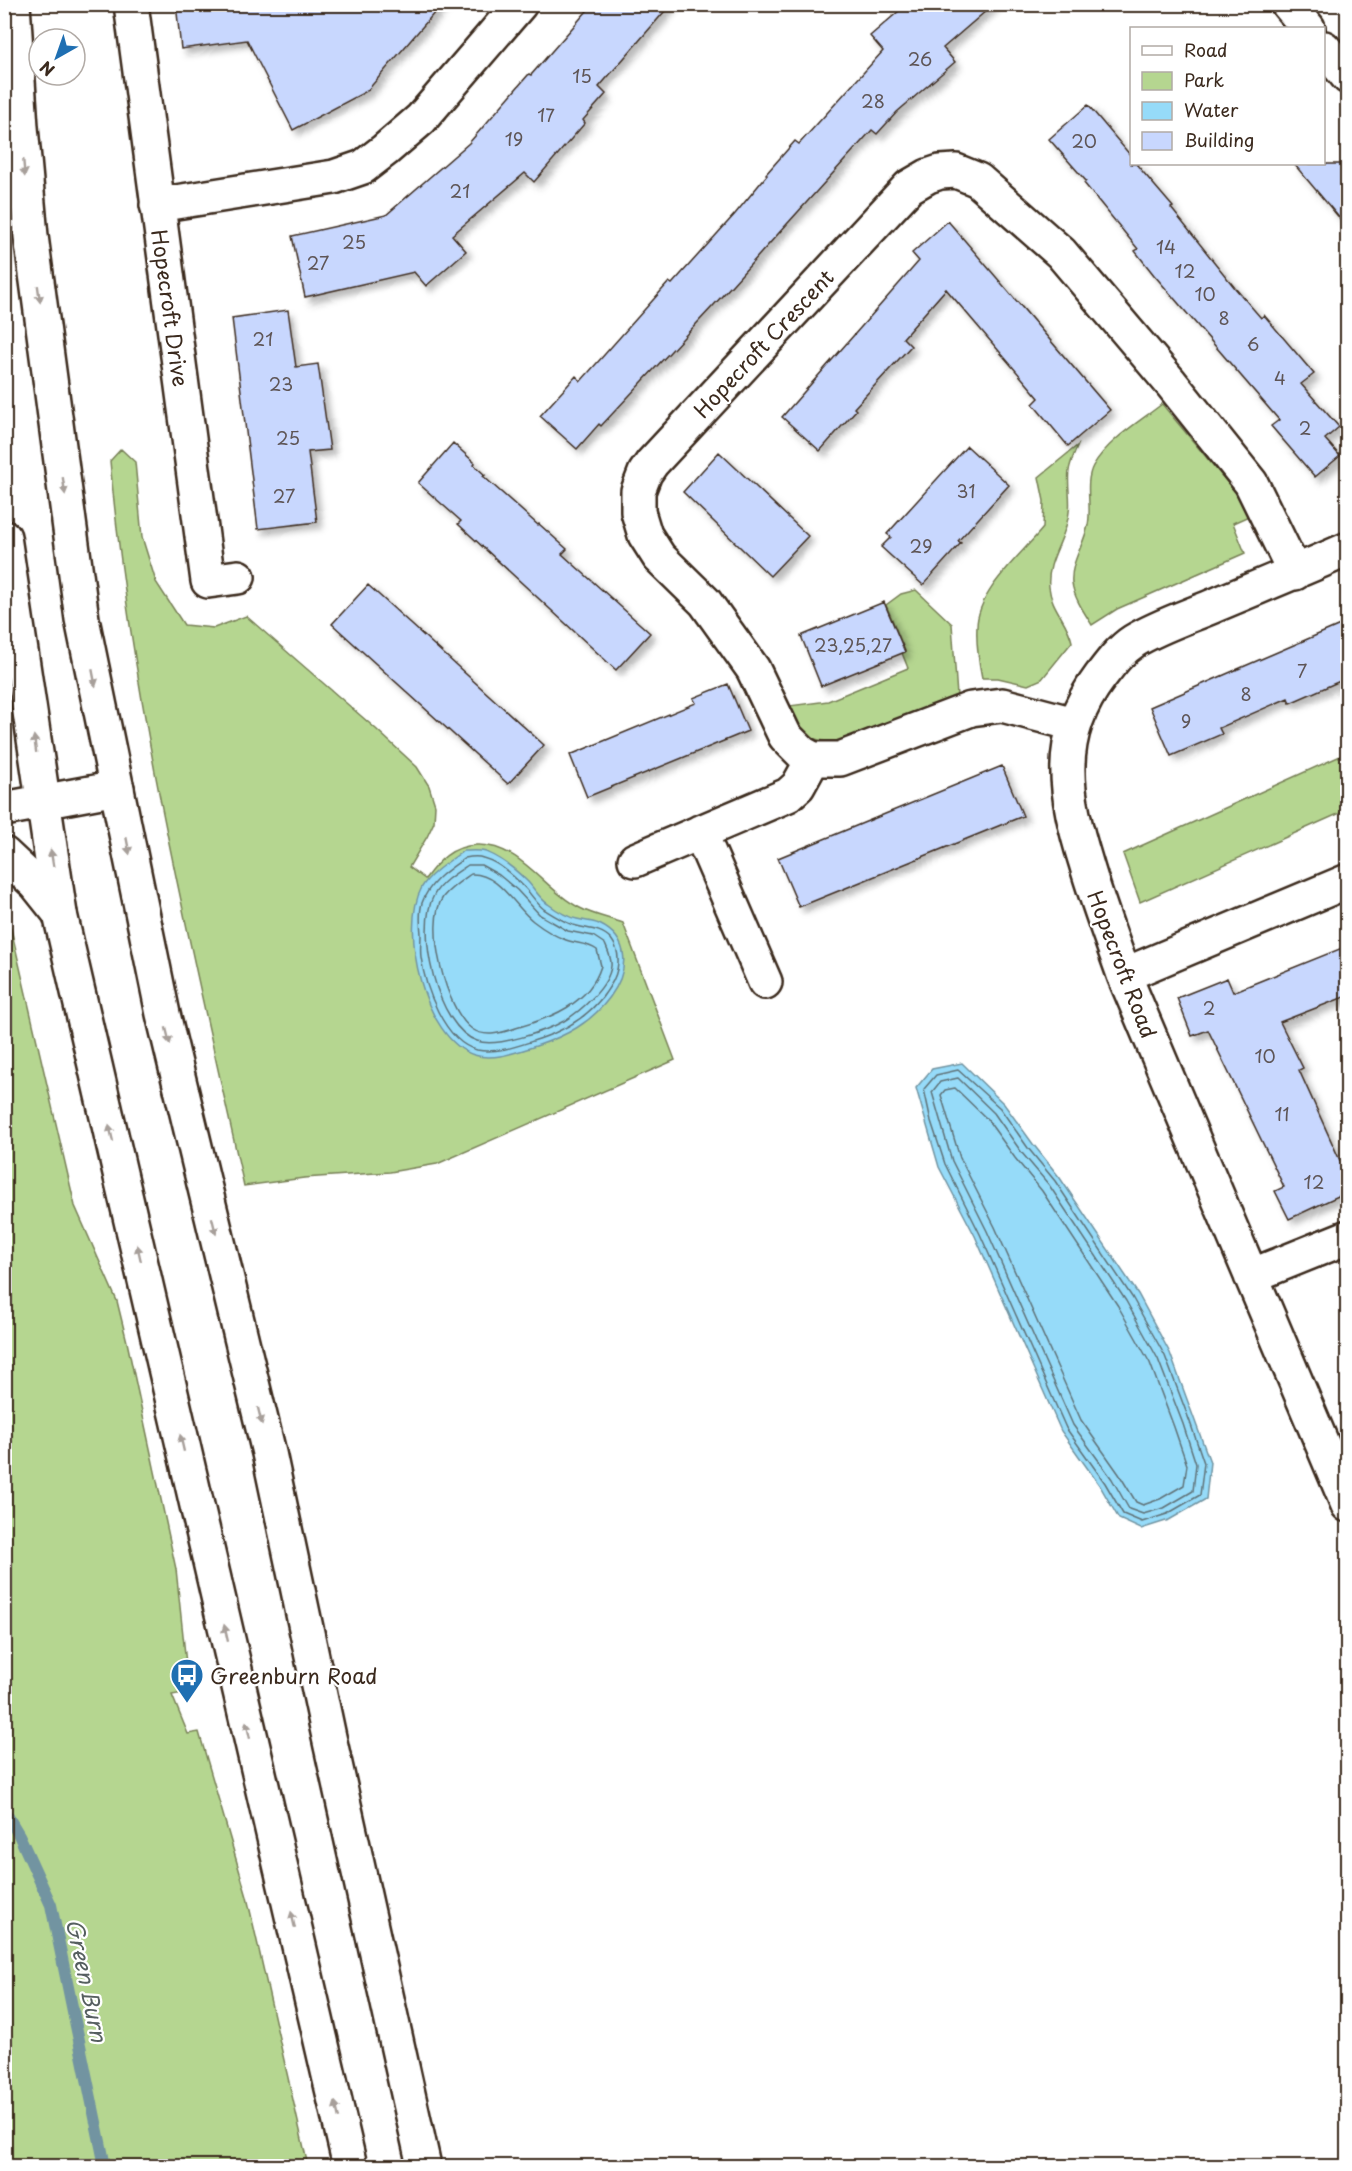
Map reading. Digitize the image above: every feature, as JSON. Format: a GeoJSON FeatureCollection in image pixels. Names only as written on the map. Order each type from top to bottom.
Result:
{"type":"FeatureCollection","features":[{"type":"Feature","properties":{"kind":"street"},"geometry":{"type":"LineString","coordinates":[[13,4],[31,236],[82,619],[163,1014],[269,1453],[424,2166]]}},
{"type":"Feature","properties":{"kind":"street","name":"Hopecroft Drive"},"geometry":{"type":"LineString","coordinates":[[131,4],[208,581],[238,577]]}},
{"type":"Feature","properties":{"kind":"street"},"geometry":{"type":"LineString","coordinates":[[157,205],[334,177],[363,167],[421,119],[520,4]]}},
{"type":"Feature","properties":{"kind":"street"},"geometry":{"type":"LineString","coordinates":[[1287,4],[1307,27]]}},
{"type":"Feature","properties":{"kind":"street"},"geometry":{"type":"LineString","coordinates":[[1325,50],[1347,76]]}},
{"type":"Feature","properties":{"kind":"street","name":"Hopecroft Crescent"},"geometry":{"type":"LineString","coordinates":[[813,759],[802,753],[785,736],[753,669],[705,602],[659,557],[645,535],[638,512],[638,491],[649,468],[673,439],[909,187],[928,176],[940,172],[956,171],[978,180],[1060,253],[1165,376],[1251,483],[1295,573]]}},
{"type":"Feature","properties":{"kind":"street"},"geometry":{"type":"LineString","coordinates":[[4,537],[8,603],[60,914],[350,2166]]}},
{"type":"Feature","properties":{"kind":"street","name":"Hopecroft Road"},"geometry":{"type":"LineString","coordinates":[[1347,549],[1295,573],[1154,630],[1132,643],[1113,661],[1087,695],[1074,724],[1067,776],[1073,819],[1124,975],[1347,1505]]}},
{"type":"Feature","properties":{"kind":"street"},"geometry":{"type":"LineString","coordinates":[[635,860],[788,795],[798,786],[813,759],[840,759],[971,709],[1002,705],[1074,724]]}},
{"type":"Feature","properties":{"kind":"street"},"geometry":{"type":"LineString","coordinates":[[4,809],[117,788]]}},
{"type":"Feature","properties":{"kind":"street"},"geometry":{"type":"LineString","coordinates":[[700,832],[765,982]]}},
{"type":"Feature","properties":{"kind":"street"},"geometry":{"type":"LineString","coordinates":[[4,854],[36,884],[60,914]]}},
{"type":"Feature","properties":{"kind":"street"},"geometry":{"type":"LineString","coordinates":[[1124,975],[1347,881]]}},
{"type":"Feature","properties":{"kind":"street"},"geometry":{"type":"LineString","coordinates":[[1251,1276],[1347,1238]]}},
{"type":"Feature","properties":{"kind":"green space"},"geometry":{"type":"Polygon","coordinates":[[[1162,404],[1236,493],[1249,516],[1233,523],[1245,553],[1117,609],[1092,625],[1077,599],[1072,583],[1073,568],[1088,525],[1090,473],[1099,457],[1115,440],[1162,404]]]}},
{"type":"Feature","properties":{"kind":"green space"},"geometry":{"type":"Polygon","coordinates":[[[1078,445],[1069,471],[1067,522],[1053,558],[1049,577],[1050,595],[1072,642],[1042,679],[1028,685],[998,678],[982,678],[977,647],[977,627],[984,600],[1002,574],[1043,528],[1044,501],[1039,477],[1078,445]]]}},
{"type":"Feature","properties":{"kind":"green space"},"geometry":{"type":"Polygon","coordinates":[[[121,449],[135,462],[142,537],[156,582],[184,625],[214,628],[246,616],[417,767],[429,786],[435,805],[434,822],[409,867],[425,879],[435,866],[453,851],[467,846],[492,846],[519,859],[567,900],[580,908],[623,923],[675,1060],[437,1164],[390,1172],[304,1178],[244,1186],[184,916],[148,735],[120,553],[110,461],[121,449]]]}},
{"type":"Feature","properties":{"kind":"green space"},"geometry":{"type":"Polygon","coordinates":[[[916,590],[952,624],[957,696],[844,742],[822,741],[808,736],[798,725],[789,706],[828,701],[908,668],[902,653],[905,651],[886,605],[901,594],[916,590]]]}},
{"type":"Feature","properties":{"kind":"green space"},"geometry":{"type":"Polygon","coordinates":[[[1347,753],[1347,810],[1140,902],[1123,854],[1347,753]]]}},
{"type":"Feature","properties":{"kind":"green space"},"geometry":{"type":"Polygon","coordinates":[[[5,908],[75,1206],[117,1301],[176,1569],[189,1692],[172,1695],[188,1734],[199,1732],[247,1897],[308,2166],[5,2166],[5,908]]]}},
{"type":"Feature","properties":{"kind":"water"},"geometry":{"type":"Polygon","coordinates":[[[463,851],[484,851],[497,858],[518,873],[554,909],[573,918],[599,924],[617,938],[624,956],[621,977],[603,1006],[586,1021],[558,1038],[505,1055],[489,1057],[474,1055],[456,1045],[442,1028],[430,1006],[421,981],[415,954],[413,929],[416,906],[422,887],[430,876],[463,851]]]}},
{"type":"Feature","properties":{"kind":"water"},"geometry":{"type":"Polygon","coordinates":[[[962,1063],[1004,1104],[1060,1178],[1138,1294],[1170,1353],[1210,1462],[1206,1499],[1169,1520],[1141,1529],[1119,1519],[1100,1486],[1061,1431],[975,1236],[939,1167],[916,1088],[932,1069],[962,1063]]]}},
{"type":"Feature","properties":{"kind":"building"},"geometry":{"type":"Polygon","coordinates":[[[176,4],[442,4],[367,91],[293,130],[247,40],[181,49],[176,4]]]}},
{"type":"Feature","properties":{"kind":"building"},"geometry":{"type":"Polygon","coordinates":[[[593,4],[671,4],[599,87],[606,94],[583,120],[585,123],[534,182],[525,173],[452,235],[466,251],[426,286],[414,272],[305,297],[292,236],[386,215],[469,143],[593,4]]]}},
{"type":"Feature","properties":{"kind":"building"},"geometry":{"type":"Polygon","coordinates":[[[907,4],[994,4],[943,48],[955,62],[897,112],[877,134],[872,130],[713,306],[577,449],[540,416],[576,376],[581,381],[669,282],[672,284],[735,214],[795,141],[799,144],[883,51],[870,36],[907,4]]]}},
{"type":"Feature","properties":{"kind":"building"},"geometry":{"type":"Polygon","coordinates":[[[1088,105],[1130,155],[1130,165],[1137,165],[1173,207],[1171,208],[1235,288],[1261,318],[1264,315],[1314,374],[1301,384],[1339,427],[1325,439],[1340,456],[1315,477],[1271,426],[1279,420],[1154,275],[1135,251],[1138,249],[1084,183],[1086,181],[1049,139],[1088,105]]]}},
{"type":"Feature","properties":{"kind":"building"},"geometry":{"type":"Polygon","coordinates":[[[1347,164],[1347,227],[1295,165],[1347,164]]]}},
{"type":"Feature","properties":{"kind":"building"},"geometry":{"type":"Polygon","coordinates":[[[948,221],[1110,410],[1068,446],[1033,404],[1039,398],[946,289],[903,338],[911,346],[854,408],[856,410],[820,451],[782,417],[919,261],[912,253],[948,221]]]}},
{"type":"Feature","properties":{"kind":"building"},"geometry":{"type":"Polygon","coordinates":[[[288,310],[296,367],[318,364],[330,450],[308,452],[317,522],[258,529],[232,318],[288,310]]]}},
{"type":"Feature","properties":{"kind":"building"},"geometry":{"type":"Polygon","coordinates":[[[453,443],[475,463],[474,465],[485,475],[483,476],[567,549],[562,554],[650,633],[616,670],[458,524],[461,521],[418,483],[453,443]]]}},
{"type":"Feature","properties":{"kind":"building"},"geometry":{"type":"Polygon","coordinates":[[[967,446],[1009,485],[958,541],[961,543],[923,585],[881,547],[891,537],[887,534],[967,446]]]}},
{"type":"Feature","properties":{"kind":"building"},"geometry":{"type":"Polygon","coordinates":[[[719,452],[808,536],[770,576],[683,492],[719,452]]]}},
{"type":"Feature","properties":{"kind":"building"},"geometry":{"type":"Polygon","coordinates":[[[368,585],[544,745],[508,784],[332,624],[368,585]]]}},
{"type":"Feature","properties":{"kind":"building"},"geometry":{"type":"Polygon","coordinates":[[[884,602],[905,652],[821,686],[801,636],[884,602]]]}},
{"type":"Feature","properties":{"kind":"building"},"geometry":{"type":"Polygon","coordinates":[[[1347,622],[1347,678],[1290,703],[1288,698],[1219,728],[1222,734],[1171,756],[1150,707],[1347,622]]]}},
{"type":"Feature","properties":{"kind":"building"},"geometry":{"type":"Polygon","coordinates":[[[728,684],[748,731],[587,797],[570,755],[696,703],[693,698],[728,684]]]}},
{"type":"Feature","properties":{"kind":"building"},"geometry":{"type":"Polygon","coordinates":[[[1002,766],[1023,816],[799,907],[778,858],[1002,766]]]}},
{"type":"Feature","properties":{"kind":"building"},"geometry":{"type":"Polygon","coordinates":[[[1347,946],[1347,996],[1280,1022],[1303,1068],[1299,1070],[1347,1176],[1347,1192],[1289,1219],[1275,1191],[1284,1187],[1208,1030],[1192,1036],[1177,998],[1227,978],[1233,992],[1347,946]]]}},
{"type":"Feature","properties":{"kind":"waterway","name":"Green Burn"},"geometry":{"type":"LineString","coordinates":[[4,1810],[19,1835],[51,1905],[105,2166]]}},
{"type":"Feature","properties":{"kind":"place","name":"Greenburn Road"},"geometry":{"type":"Point","coordinates":[187,1704]}}]}
